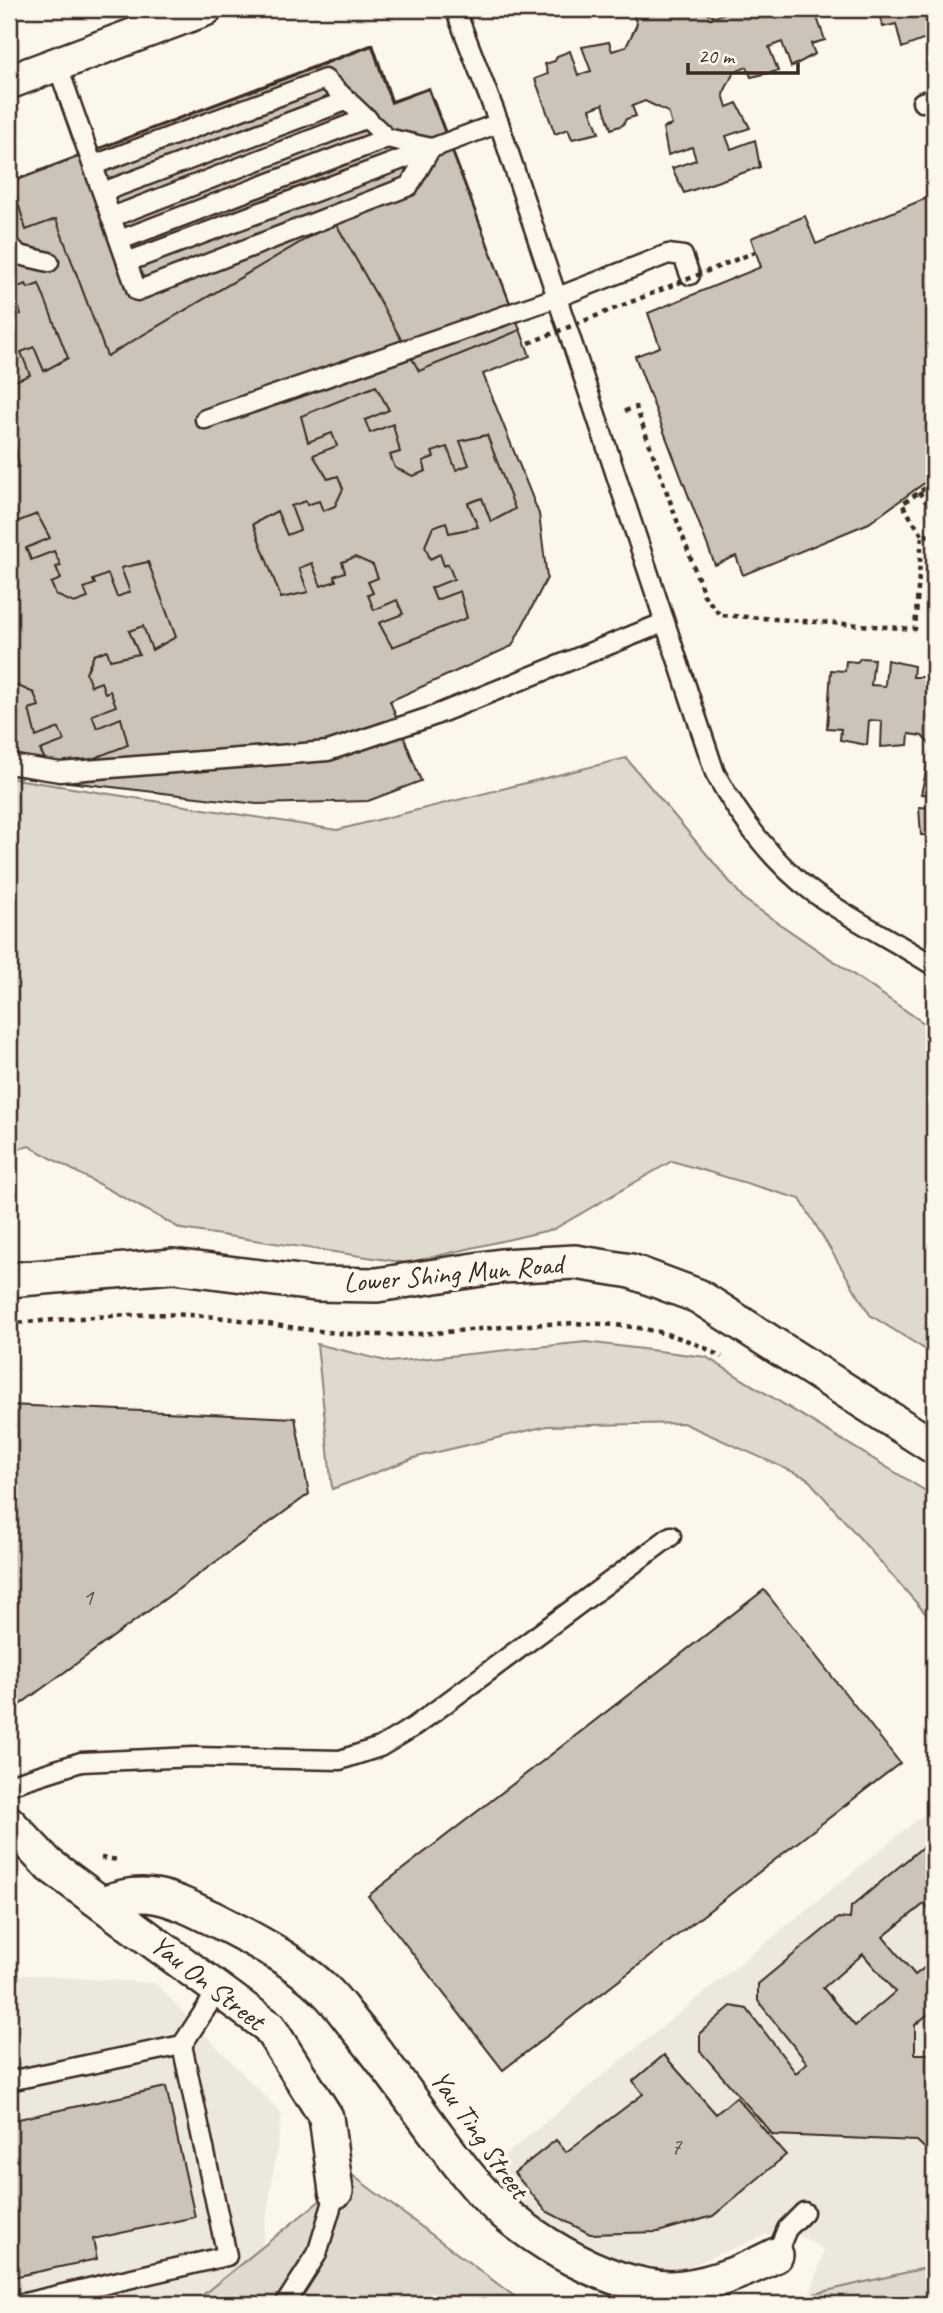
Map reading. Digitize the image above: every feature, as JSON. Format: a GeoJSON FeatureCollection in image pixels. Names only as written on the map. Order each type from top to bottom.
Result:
{"type":"FeatureCollection","features":[{"type":"Feature","properties":{"kind":"street"},"geometry":{"type":"LineString","coordinates":[[9,82],[205,9]]}},
{"type":"Feature","properties":{"kind":"street","name":"Lower Shing Mun Road"},"geometry":{"type":"LineString","coordinates":[[9,1280],[173,1265],[315,1284],[377,1285],[538,1262],[607,1265],[664,1282],[698,1296],[934,1447]]}},
{"type":"Feature","properties":{"kind":"street","name":"Yau On Street"},"geometry":{"type":"LineString","coordinates":[[9,1823],[48,1864],[270,2027],[326,2118],[336,2191]]}},
{"type":"Feature","properties":{"kind":"street","name":"Yau Ting Street"},"geometry":{"type":"LineString","coordinates":[[104,1903],[127,1894],[153,1894],[184,1905],[265,1945],[326,1990],[383,2060],[472,2182],[535,2239],[608,2276],[671,2288],[739,2274],[776,2255]]}},
{"type":"Feature","properties":{"kind":"lane"},"geometry":{"type":"LineString","coordinates":[[455,9],[499,123],[715,773],[734,808],[791,873],[814,893],[934,966]]}},
{"type":"Feature","properties":{"kind":"lane"},"geometry":{"type":"LineString","coordinates":[[57,64],[137,291],[410,186],[431,148]]}},
{"type":"Feature","properties":{"kind":"lane"},"geometry":{"type":"LineString","coordinates":[[94,165],[326,79],[387,138],[431,148]]}},
{"type":"Feature","properties":{"kind":"lane"},"geometry":{"type":"LineString","coordinates":[[103,192],[348,100]]}},
{"type":"Feature","properties":{"kind":"lane"},"geometry":{"type":"LineString","coordinates":[[112,217],[367,118]]}},
{"type":"Feature","properties":{"kind":"lane"},"geometry":{"type":"LineString","coordinates":[[127,262],[499,123]]}},
{"type":"Feature","properties":{"kind":"lane"},"geometry":{"type":"LineString","coordinates":[[120,240],[387,138]]}},
{"type":"Feature","properties":{"kind":"lane"},"geometry":{"type":"LineString","coordinates":[[9,244],[19,255],[49,262]]}},
{"type":"Feature","properties":{"kind":"lane"},"geometry":{"type":"LineString","coordinates":[[205,419],[558,297],[668,254],[683,256],[690,275]]}},
{"type":"Feature","properties":{"kind":"lane"},"geometry":{"type":"LineString","coordinates":[[9,764],[60,772],[328,751],[433,716],[663,622]]}},
{"type":"Feature","properties":{"kind":"lane"},"geometry":{"type":"LineString","coordinates":[[9,1785],[81,1762],[194,1757],[340,1760],[380,1747],[415,1726],[671,1536]]}},
{"type":"Feature","properties":{"kind":"lane"},"geometry":{"type":"LineString","coordinates":[[9,2081],[182,2045],[218,1990]]}},
{"type":"Feature","properties":{"kind":"lane"},"geometry":{"type":"LineString","coordinates":[[20,2304],[227,2256],[182,2045]]}},
{"type":"Feature","properties":{"kind":"lane","name":"Yau On Street"},"geometry":{"type":"LineString","coordinates":[[285,2304],[317,2254],[336,2191]]}},
{"type":"Feature","properties":{"kind":"lane"},"geometry":{"type":"LineString","coordinates":[[776,2255],[787,2229],[804,2211]]}},
{"type":"Feature","properties":{"kind":"path"},"geometry":{"type":"LineString","coordinates":[[529,344],[755,253]]}},
{"type":"Feature","properties":{"kind":"path"},"geometry":{"type":"LineString","coordinates":[[597,420],[636,407],[705,596],[720,615],[915,629],[922,535],[902,504],[934,482]]}},
{"type":"Feature","properties":{"kind":"path"},"geometry":{"type":"LineString","coordinates":[[919,492],[934,514]]}},
{"type":"Feature","properties":{"kind":"path"},"geometry":{"type":"LineString","coordinates":[[922,535],[934,536]]}},
{"type":"Feature","properties":{"kind":"path","name":"Lower Shing Mun Road"},"geometry":{"type":"LineString","coordinates":[[9,1323],[188,1315],[372,1335],[555,1325],[627,1326],[696,1342],[730,1362]]}},
{"type":"Feature","properties":{"kind":"path"},"geometry":{"type":"LineString","coordinates":[[98,1857],[131,1861]]}},
{"type":"Feature","properties":{"kind":"shaded area"},"geometry":{"type":"Polygon","coordinates":[[[626,758],[745,900],[934,1030],[934,1355],[870,1315],[800,1199],[672,1161],[554,1229],[407,1263],[181,1229],[29,1146],[9,1152],[9,778],[337,830],[626,758]]]}},
{"type":"Feature","properties":{"kind":"shaded area"},"geometry":{"type":"Polygon","coordinates":[[[586,1342],[706,1357],[934,1496],[934,1623],[807,1478],[683,1423],[547,1426],[417,1457],[332,1489],[317,1344],[390,1362],[586,1342]]]}},
{"type":"Feature","properties":{"kind":"shaded area"},"geometry":{"type":"Polygon","coordinates":[[[934,1806],[934,2286],[807,2304],[824,2250],[796,2233],[766,2235],[668,2275],[609,2271],[540,2237],[483,2173],[934,1806]]]}},
{"type":"Feature","properties":{"kind":"shaded area"},"geometry":{"type":"Polygon","coordinates":[[[9,1974],[155,1983],[282,2114],[255,2293],[215,2304],[9,2304],[9,1974]]]}},
{"type":"Feature","properties":{"kind":"shaded area"},"geometry":{"type":"Polygon","coordinates":[[[352,2175],[522,2302],[553,2304],[173,2304],[200,2297],[352,2175]]]}},
{"type":"Feature","properties":{"kind":"shaded area"},"geometry":{"type":"Polygon","coordinates":[[[934,2266],[934,2304],[770,2304],[934,2266]]]}},
{"type":"Feature","properties":{"kind":"building"},"geometry":{"type":"Polygon","coordinates":[[[620,9],[698,9],[715,17],[728,12],[727,9],[755,9],[757,14],[770,9],[814,9],[825,40],[811,44],[815,54],[791,67],[782,42],[769,47],[778,71],[751,77],[747,67],[734,72],[723,94],[727,107],[737,103],[750,128],[726,136],[731,149],[755,140],[760,167],[684,193],[672,168],[696,160],[692,147],[668,155],[663,128],[672,125],[668,112],[645,101],[632,106],[636,116],[626,119],[623,125],[611,129],[603,104],[590,109],[599,133],[572,139],[568,129],[555,134],[535,79],[548,74],[545,64],[570,51],[578,75],[591,71],[582,47],[609,42],[612,51],[626,47],[637,24],[632,12],[623,15],[620,9]]]}},
{"type":"Feature","properties":{"kind":"building"},"geometry":{"type":"Polygon","coordinates":[[[879,9],[934,9],[934,20],[927,22],[931,37],[902,48],[896,24],[883,27],[879,9]]]}},
{"type":"Feature","properties":{"kind":"building"},"geometry":{"type":"Polygon","coordinates":[[[373,44],[392,101],[429,88],[530,356],[483,374],[539,514],[547,578],[512,646],[390,701],[421,781],[368,801],[257,804],[9,775],[9,197],[14,195],[9,182],[373,44]]]}},
{"type":"Feature","properties":{"kind":"building"},"geometry":{"type":"Polygon","coordinates":[[[372,46],[391,103],[428,89],[520,330],[419,371],[335,222],[107,356],[56,219],[26,230],[12,182],[372,46]]]}},
{"type":"Feature","properties":{"kind":"building"},"geometry":{"type":"Polygon","coordinates":[[[934,195],[934,476],[869,523],[743,575],[736,556],[715,565],[635,356],[660,347],[648,313],[761,267],[751,238],[805,216],[816,244],[934,195]]]}},
{"type":"Feature","properties":{"kind":"building"},"geometry":{"type":"Polygon","coordinates":[[[26,284],[28,288],[39,284],[68,358],[44,371],[34,347],[21,352],[30,375],[15,381],[13,377],[9,378],[9,319],[21,314],[12,289],[26,284]]]}},
{"type":"Feature","properties":{"kind":"building"},"geometry":{"type":"Polygon","coordinates":[[[376,386],[389,410],[365,420],[370,433],[393,424],[400,452],[390,455],[395,468],[413,476],[426,471],[423,461],[434,457],[432,452],[447,447],[456,470],[469,465],[460,441],[487,435],[515,509],[491,522],[482,498],[468,503],[478,527],[449,533],[446,522],[433,527],[425,546],[430,559],[440,554],[444,566],[448,564],[454,579],[431,588],[436,600],[460,591],[467,618],[392,647],[379,623],[403,614],[397,600],[374,610],[368,595],[373,593],[368,582],[378,578],[373,565],[355,557],[342,562],[345,572],[334,576],[336,581],[321,586],[312,563],[299,568],[308,592],[281,598],[253,524],[277,511],[287,535],[300,530],[291,506],[306,501],[307,505],[319,501],[323,511],[335,506],[343,489],[338,476],[328,479],[313,455],[337,446],[332,433],[308,442],[301,416],[376,386]]]}},
{"type":"Feature","properties":{"kind":"building"},"geometry":{"type":"Polygon","coordinates":[[[13,439],[19,466],[9,470],[9,441],[13,439]]]}},
{"type":"Feature","properties":{"kind":"building"},"geometry":{"type":"Polygon","coordinates":[[[37,514],[50,538],[26,548],[31,560],[54,551],[61,566],[56,567],[61,579],[51,583],[56,595],[74,603],[88,598],[84,588],[95,584],[93,580],[108,574],[117,597],[130,592],[121,568],[148,562],[176,637],[152,650],[143,626],[129,631],[139,654],[110,660],[107,650],[94,655],[86,673],[91,686],[101,682],[105,693],[110,691],[116,706],[92,715],[97,728],[121,718],[128,745],[53,774],[40,750],[64,741],[59,728],[36,737],[29,709],[39,706],[34,693],[16,685],[9,687],[9,525],[37,514]]]}},
{"type":"Feature","properties":{"kind":"building"},"geometry":{"type":"Polygon","coordinates":[[[861,658],[874,659],[871,685],[885,686],[887,660],[914,666],[913,677],[927,677],[934,671],[934,749],[922,736],[909,734],[908,745],[881,747],[882,721],[869,720],[867,745],[840,740],[841,729],[827,728],[831,670],[845,671],[846,661],[857,662],[861,658]]]}},
{"type":"Feature","properties":{"kind":"building"},"geometry":{"type":"Polygon","coordinates":[[[927,767],[934,768],[934,795],[921,794],[927,767]]]}},
{"type":"Feature","properties":{"kind":"building"},"geometry":{"type":"Polygon","coordinates":[[[919,807],[934,808],[934,836],[921,835],[919,807]]]}},
{"type":"Feature","properties":{"kind":"building"},"geometry":{"type":"Polygon","coordinates":[[[9,1405],[295,1418],[309,1494],[18,1706],[9,1700],[9,1405]]]}},
{"type":"Feature","properties":{"kind":"building"},"geometry":{"type":"Polygon","coordinates":[[[764,1590],[900,1763],[503,2070],[368,1896],[764,1590]]]}},
{"type":"Feature","properties":{"kind":"building"},"geometry":{"type":"Polygon","coordinates":[[[926,1844],[934,1844],[934,1916],[924,1904],[883,1937],[915,1975],[934,1960],[934,2009],[915,2025],[915,2054],[934,2054],[934,2157],[917,2141],[773,2135],[700,2051],[700,2033],[731,2006],[747,2009],[796,2073],[807,2063],[758,2001],[758,1984],[838,1918],[850,1919],[851,1907],[926,1844]],[[863,1954],[823,1988],[855,2026],[895,1992],[863,1954]]]}},
{"type":"Feature","properties":{"kind":"building"},"geometry":{"type":"Polygon","coordinates":[[[664,2055],[716,2114],[736,2097],[786,2155],[713,2216],[658,2232],[590,2234],[546,2211],[514,2173],[556,2140],[566,2152],[643,2094],[633,2081],[664,2055]]]}},
{"type":"Feature","properties":{"kind":"building"},"geometry":{"type":"Polygon","coordinates":[[[166,2087],[195,2217],[93,2239],[97,2259],[9,2278],[9,2121],[166,2087]]]}}]}
